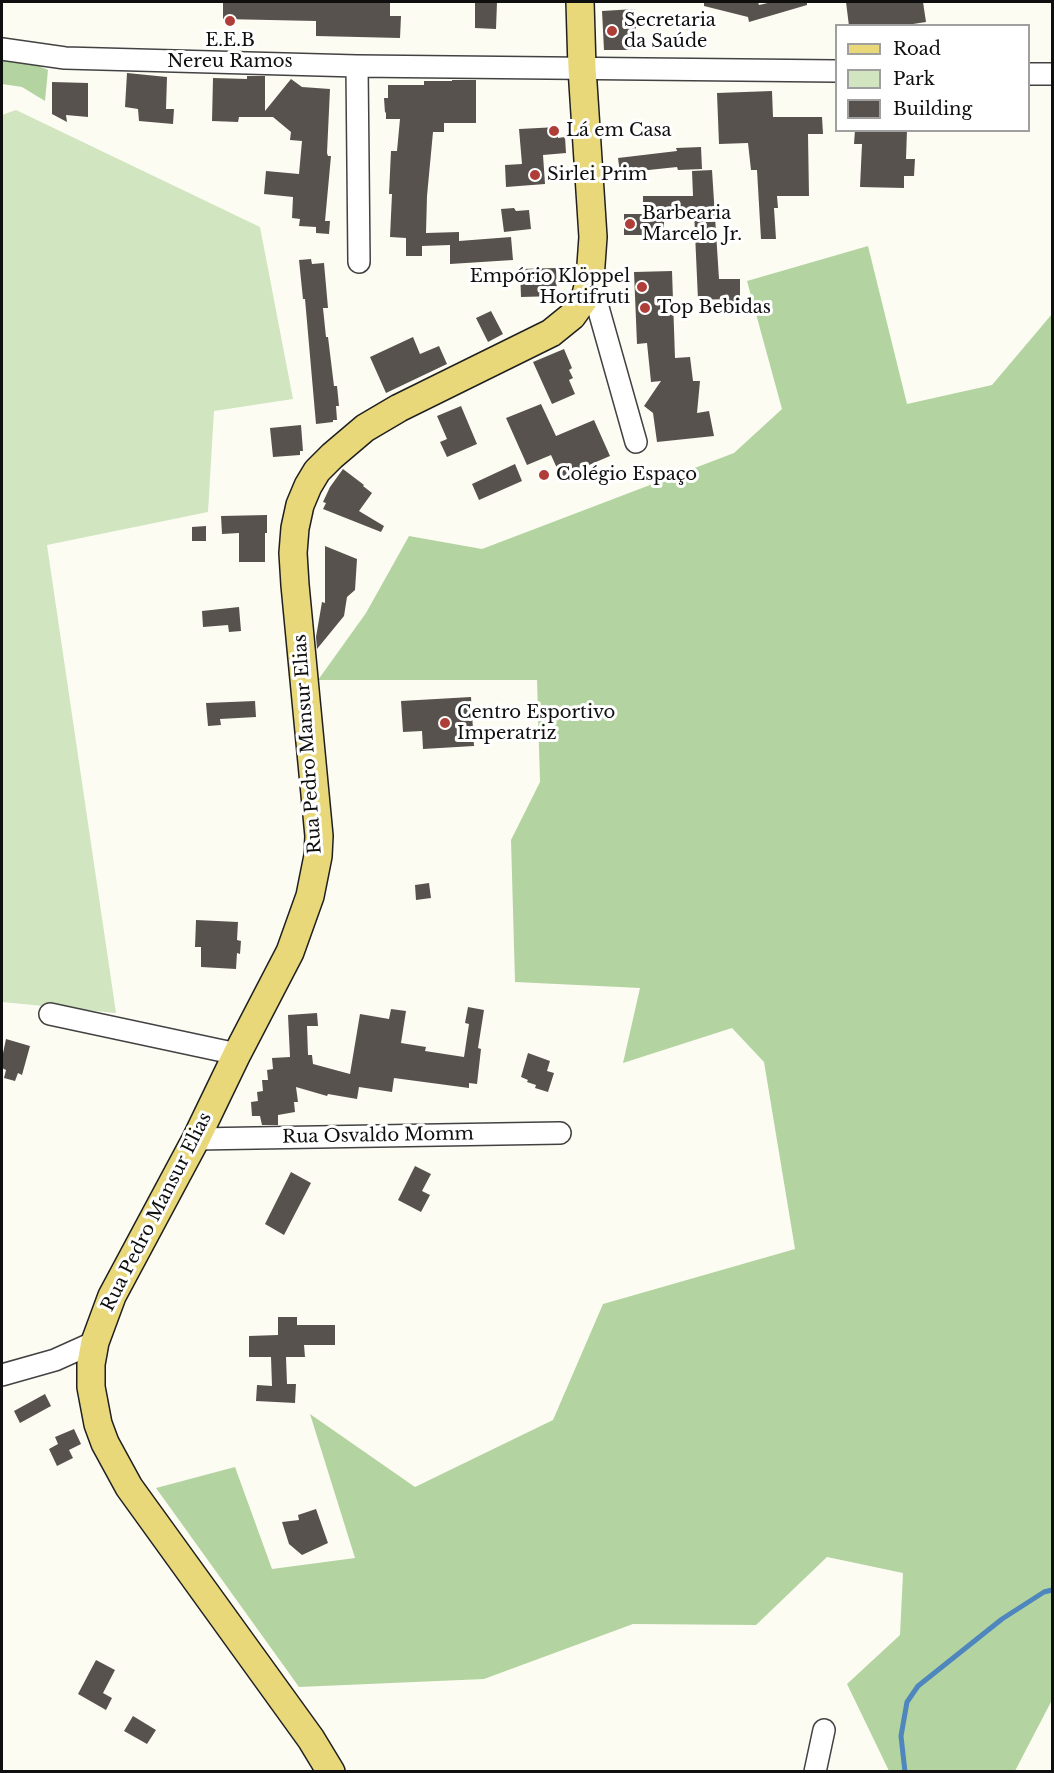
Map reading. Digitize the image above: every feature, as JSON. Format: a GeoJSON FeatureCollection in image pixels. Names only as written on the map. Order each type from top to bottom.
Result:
{"type":"FeatureCollection","features":[{"type":"Feature","properties":{"kind":"main road","name":"Rua Pedro Mansur Elias"},"geometry":{"type":"LineString","coordinates":[[332,1772],[304,1729],[143,1507],[117,1466],[98,1424],[93,1405],[91,1364],[95,1342],[112,1296],[196,1140],[290,952],[310,896],[318,856],[319,836],[293,553],[300,505],[308,486],[317,471],[347,441],[387,414],[551,333],[567,321],[585,298],[590,279],[593,237],[580,2]]}},
{"type":"Feature","properties":{"kind":"street"},"geometry":{"type":"LineString","coordinates":[[2,49],[65,58],[357,66],[835,71]]}},
{"type":"Feature","properties":{"kind":"street"},"geometry":{"type":"LineString","coordinates":[[357,66],[359,262]]}},
{"type":"Feature","properties":{"kind":"street"},"geometry":{"type":"LineString","coordinates":[[1030,74],[1053,74]]}},
{"type":"Feature","properties":{"kind":"street"},"geometry":{"type":"LineString","coordinates":[[590,279],[636,442]]}},
{"type":"Feature","properties":{"kind":"street"},"geometry":{"type":"LineString","coordinates":[[50,1014],[237,1054]]}},
{"type":"Feature","properties":{"kind":"street","name":"Rua Osvaldo Momm"},"geometry":{"type":"LineString","coordinates":[[196,1140],[560,1133]]}},
{"type":"Feature","properties":{"kind":"street"},"geometry":{"type":"LineString","coordinates":[[2,1375],[55,1360],[95,1342]]}},
{"type":"Feature","properties":{"kind":"street"},"geometry":{"type":"LineString","coordinates":[[815,1772],[824,1730]]}},
{"type":"Feature","properties":{"kind":"green space"},"geometry":{"type":"Polygon","coordinates":[[[2,54],[21,58],[48,70],[45,101],[22,87],[2,84],[2,54]]]}},
{"type":"Feature","properties":{"kind":"green space"},"geometry":{"type":"Polygon","coordinates":[[[16,110],[260,227],[293,399],[214,411],[208,512],[47,545],[116,1013],[2,1002],[2,115],[16,110]]]}},
{"type":"Feature","properties":{"kind":"green space"},"geometry":{"type":"Polygon","coordinates":[[[868,246],[907,404],[992,385],[1052,314],[1052,1700],[1015,1771],[889,1771],[847,1684],[900,1635],[903,1573],[827,1557],[756,1625],[633,1624],[484,1679],[299,1687],[156,1488],[235,1467],[272,1569],[355,1558],[310,1414],[415,1487],[553,1420],[603,1304],[795,1249],[764,1062],[732,1028],[623,1063],[640,988],[515,982],[511,840],[540,782],[537,680],[318,680],[366,613],[409,536],[482,549],[734,453],[782,409],[747,281],[868,246]]]}},
{"type":"Feature","properties":{"kind":"building"},"geometry":{"type":"Polygon","coordinates":[[[223,2],[390,2],[390,16],[401,16],[400,38],[316,36],[316,21],[223,19],[223,2]]]}},
{"type":"Feature","properties":{"kind":"building"},"geometry":{"type":"Polygon","coordinates":[[[475,2],[497,2],[496,29],[475,28],[475,2]]]}},
{"type":"Feature","properties":{"kind":"building"},"geometry":{"type":"Polygon","coordinates":[[[704,2],[758,2],[759,5],[772,2],[807,2],[807,5],[749,22],[748,17],[704,6],[704,2]]]}},
{"type":"Feature","properties":{"kind":"building"},"geometry":{"type":"Polygon","coordinates":[[[846,2],[923,2],[926,22],[849,24],[846,2]]]}},
{"type":"Feature","properties":{"kind":"building"},"geometry":{"type":"Polygon","coordinates":[[[635,9],[637,50],[604,50],[602,11],[635,9]]]}},
{"type":"Feature","properties":{"kind":"building"},"geometry":{"type":"Polygon","coordinates":[[[127,73],[167,77],[166,109],[174,109],[173,124],[139,121],[138,109],[125,107],[127,73]]]}},
{"type":"Feature","properties":{"kind":"building"},"geometry":{"type":"Polygon","coordinates":[[[247,76],[265,76],[265,111],[291,79],[302,87],[330,89],[327,153],[331,156],[325,221],[330,221],[329,234],[316,233],[316,227],[299,226],[300,219],[292,218],[293,197],[264,194],[266,171],[299,174],[302,141],[290,140],[291,132],[273,117],[239,117],[238,122],[212,121],[213,78],[247,79],[247,76]]]}},
{"type":"Feature","properties":{"kind":"building"},"geometry":{"type":"Polygon","coordinates":[[[476,80],[476,123],[444,123],[444,132],[433,132],[426,233],[459,232],[459,241],[511,237],[513,260],[450,264],[450,245],[422,246],[422,256],[406,256],[406,238],[390,237],[391,151],[397,151],[400,119],[386,119],[384,98],[388,98],[388,85],[424,85],[424,81],[476,80]]]}},
{"type":"Feature","properties":{"kind":"building"},"geometry":{"type":"Polygon","coordinates":[[[52,82],[88,83],[88,117],[66,115],[67,122],[52,114],[52,82]]]}},
{"type":"Feature","properties":{"kind":"building"},"geometry":{"type":"Polygon","coordinates":[[[772,91],[773,117],[822,117],[823,134],[808,134],[809,196],[777,196],[778,208],[774,208],[776,239],[761,239],[757,170],[751,170],[748,143],[719,144],[717,93],[772,91]]]}},
{"type":"Feature","properties":{"kind":"building"},"geometry":{"type":"Polygon","coordinates":[[[558,127],[558,138],[565,137],[566,153],[543,155],[545,184],[506,187],[505,165],[522,164],[519,129],[558,127]]]}},
{"type":"Feature","properties":{"kind":"building"},"geometry":{"type":"Polygon","coordinates":[[[855,132],[907,132],[906,159],[915,159],[914,176],[904,176],[904,188],[860,187],[862,144],[854,144],[855,132]]]}},
{"type":"Feature","properties":{"kind":"building"},"geometry":{"type":"Polygon","coordinates":[[[701,147],[702,169],[678,170],[677,167],[620,173],[618,158],[677,151],[676,148],[701,147]]]}},
{"type":"Feature","properties":{"kind":"building"},"geometry":{"type":"Polygon","coordinates":[[[712,170],[719,279],[740,279],[740,303],[728,303],[728,299],[698,300],[694,211],[664,211],[664,230],[649,230],[649,235],[624,235],[624,214],[643,214],[643,196],[693,196],[692,171],[712,170]]]}},
{"type":"Feature","properties":{"kind":"building"},"geometry":{"type":"Polygon","coordinates":[[[514,208],[516,211],[529,210],[531,229],[504,232],[501,209],[514,208]]]}},
{"type":"Feature","properties":{"kind":"building"},"geometry":{"type":"Polygon","coordinates":[[[311,259],[312,264],[324,263],[328,308],[323,308],[326,337],[328,337],[339,406],[336,406],[337,420],[316,424],[305,299],[303,299],[299,260],[311,259]]]}},
{"type":"Feature","properties":{"kind":"building"},"geometry":{"type":"Polygon","coordinates":[[[556,268],[557,296],[521,297],[520,269],[556,268]]]}},
{"type":"Feature","properties":{"kind":"building"},"geometry":{"type":"Polygon","coordinates":[[[672,271],[675,358],[690,357],[693,381],[700,381],[697,413],[709,411],[714,436],[657,442],[653,413],[644,406],[661,381],[651,382],[647,343],[637,344],[634,272],[672,271]]]}},
{"type":"Feature","properties":{"kind":"building"},"geometry":{"type":"Polygon","coordinates":[[[491,311],[503,334],[488,342],[476,318],[491,311]]]}},
{"type":"Feature","properties":{"kind":"building"},"geometry":{"type":"Polygon","coordinates":[[[413,337],[420,354],[439,346],[447,364],[386,393],[370,357],[413,337]]]}},
{"type":"Feature","properties":{"kind":"building"},"geometry":{"type":"Polygon","coordinates":[[[564,349],[572,368],[569,370],[573,378],[569,380],[575,394],[552,404],[533,362],[564,349]]]}},
{"type":"Feature","properties":{"kind":"building"},"geometry":{"type":"Polygon","coordinates":[[[541,404],[556,436],[594,420],[610,456],[561,477],[551,455],[527,465],[506,418],[541,404]]]}},
{"type":"Feature","properties":{"kind":"building"},"geometry":{"type":"Polygon","coordinates":[[[461,406],[477,444],[447,457],[440,442],[447,439],[437,416],[461,406]]]}},
{"type":"Feature","properties":{"kind":"building"},"geometry":{"type":"Polygon","coordinates":[[[301,425],[303,451],[300,451],[300,455],[273,457],[270,428],[301,425]]]}},
{"type":"Feature","properties":{"kind":"building"},"geometry":{"type":"Polygon","coordinates":[[[515,464],[522,481],[479,500],[472,484],[515,464]]]}},
{"type":"Feature","properties":{"kind":"building"},"geometry":{"type":"Polygon","coordinates":[[[343,469],[372,493],[359,511],[384,526],[381,532],[323,509],[326,503],[323,502],[330,487],[343,469]]]}},
{"type":"Feature","properties":{"kind":"building"},"geometry":{"type":"Polygon","coordinates":[[[267,515],[265,562],[239,562],[239,533],[222,534],[221,516],[267,515]]]}},
{"type":"Feature","properties":{"kind":"building"},"geometry":{"type":"Polygon","coordinates":[[[206,526],[206,541],[192,541],[192,527],[206,526]]]}},
{"type":"Feature","properties":{"kind":"building"},"geometry":{"type":"Polygon","coordinates":[[[325,546],[357,559],[355,590],[347,597],[344,616],[317,649],[316,637],[322,602],[325,603],[325,546]]]}},
{"type":"Feature","properties":{"kind":"building"},"geometry":{"type":"Polygon","coordinates":[[[239,607],[241,631],[229,632],[228,625],[203,627],[202,611],[239,607]]]}},
{"type":"Feature","properties":{"kind":"building"},"geometry":{"type":"Polygon","coordinates":[[[471,697],[474,746],[423,749],[422,731],[403,732],[401,701],[471,697]]]}},
{"type":"Feature","properties":{"kind":"building"},"geometry":{"type":"Polygon","coordinates":[[[255,701],[256,717],[220,719],[221,725],[208,726],[206,703],[255,701]]]}},
{"type":"Feature","properties":{"kind":"building"},"geometry":{"type":"Polygon","coordinates":[[[429,883],[431,898],[416,900],[415,885],[429,883]]]}},
{"type":"Feature","properties":{"kind":"building"},"geometry":{"type":"Polygon","coordinates":[[[196,920],[238,922],[237,940],[241,941],[240,954],[237,953],[236,969],[201,967],[201,947],[195,947],[196,920]]]}},
{"type":"Feature","properties":{"kind":"building"},"geometry":{"type":"Polygon","coordinates":[[[468,1007],[484,1010],[478,1048],[481,1049],[477,1084],[469,1083],[469,1088],[394,1078],[392,1092],[359,1087],[357,1099],[328,1094],[327,1096],[296,1087],[298,1102],[294,1102],[295,1112],[278,1115],[278,1125],[262,1125],[260,1116],[252,1116],[251,1102],[258,1101],[257,1092],[263,1091],[262,1080],[268,1080],[267,1070],[273,1069],[272,1058],[290,1057],[288,1015],[317,1013],[318,1026],[307,1026],[308,1055],[312,1055],[313,1064],[350,1074],[360,1014],[389,1019],[391,1009],[406,1011],[401,1043],[426,1047],[425,1051],[464,1057],[469,1024],[465,1023],[468,1007]]]}},
{"type":"Feature","properties":{"kind":"building"},"geometry":{"type":"Polygon","coordinates":[[[6,1039],[30,1046],[22,1075],[18,1073],[15,1081],[4,1078],[6,1070],[2,1068],[2,1058],[6,1039]]]}},
{"type":"Feature","properties":{"kind":"building"},"geometry":{"type":"Polygon","coordinates":[[[528,1053],[550,1061],[547,1071],[554,1073],[548,1092],[535,1088],[536,1085],[521,1077],[528,1053]]]}},
{"type":"Feature","properties":{"kind":"building"},"geometry":{"type":"Polygon","coordinates":[[[415,1166],[431,1174],[422,1191],[430,1195],[421,1212],[398,1200],[415,1166]]]}},
{"type":"Feature","properties":{"kind":"building"},"geometry":{"type":"Polygon","coordinates":[[[291,1172],[311,1183],[284,1235],[265,1224],[291,1172]]]}},
{"type":"Feature","properties":{"kind":"building"},"geometry":{"type":"Polygon","coordinates":[[[278,1317],[297,1317],[297,1325],[335,1325],[335,1345],[304,1345],[305,1357],[286,1357],[287,1384],[296,1384],[295,1403],[256,1401],[257,1385],[272,1386],[271,1357],[249,1357],[249,1336],[278,1335],[278,1317]]]}},
{"type":"Feature","properties":{"kind":"building"},"geometry":{"type":"Polygon","coordinates":[[[45,1394],[51,1406],[20,1423],[14,1411],[45,1394]]]}},
{"type":"Feature","properties":{"kind":"building"},"geometry":{"type":"Polygon","coordinates":[[[74,1429],[81,1444],[69,1450],[73,1458],[57,1466],[49,1449],[58,1444],[55,1437],[74,1429]]]}},
{"type":"Feature","properties":{"kind":"building"},"geometry":{"type":"Polygon","coordinates":[[[316,1509],[328,1543],[302,1555],[289,1544],[282,1522],[299,1520],[298,1515],[316,1509]]]}},
{"type":"Feature","properties":{"kind":"building"},"geometry":{"type":"Polygon","coordinates":[[[96,1660],[115,1670],[103,1693],[112,1698],[106,1710],[78,1694],[96,1660]]]}},
{"type":"Feature","properties":{"kind":"building"},"geometry":{"type":"Polygon","coordinates":[[[133,1716],[156,1730],[147,1744],[124,1731],[133,1716]]]}},
{"type":"Feature","properties":{"kind":"waterway"},"geometry":{"type":"LineString","coordinates":[[905,1772],[901,1736],[907,1702],[918,1686],[1002,1619],[1044,1592],[1052,1590]]}},
{"type":"Feature","properties":{"kind":"place","name":"E.E.B Nereu Ramos"},"geometry":{"type":"Point","coordinates":[230,21]}},
{"type":"Feature","properties":{"kind":"place","name":"Secretaria da Saúde"},"geometry":{"type":"Point","coordinates":[612,31]}},
{"type":"Feature","properties":{"kind":"place","name":"Lá em Casa"},"geometry":{"type":"Point","coordinates":[554,131]}},
{"type":"Feature","properties":{"kind":"place","name":"Sirlei Prim"},"geometry":{"type":"Point","coordinates":[535,175]}},
{"type":"Feature","properties":{"kind":"place","name":"Barbearia Marcelo Jr."},"geometry":{"type":"Point","coordinates":[630,224]}},
{"type":"Feature","properties":{"kind":"place","name":"Empório Klöppel Hortifruti"},"geometry":{"type":"Point","coordinates":[642,287]}},
{"type":"Feature","properties":{"kind":"place","name":"Top Bebidas"},"geometry":{"type":"Point","coordinates":[645,308]}},
{"type":"Feature","properties":{"kind":"place","name":"Colégio Espaço"},"geometry":{"type":"Point","coordinates":[544,475]}},
{"type":"Feature","properties":{"kind":"place","name":"Centro Esportivo Imperatriz"},"geometry":{"type":"Point","coordinates":[445,723]}}]}
